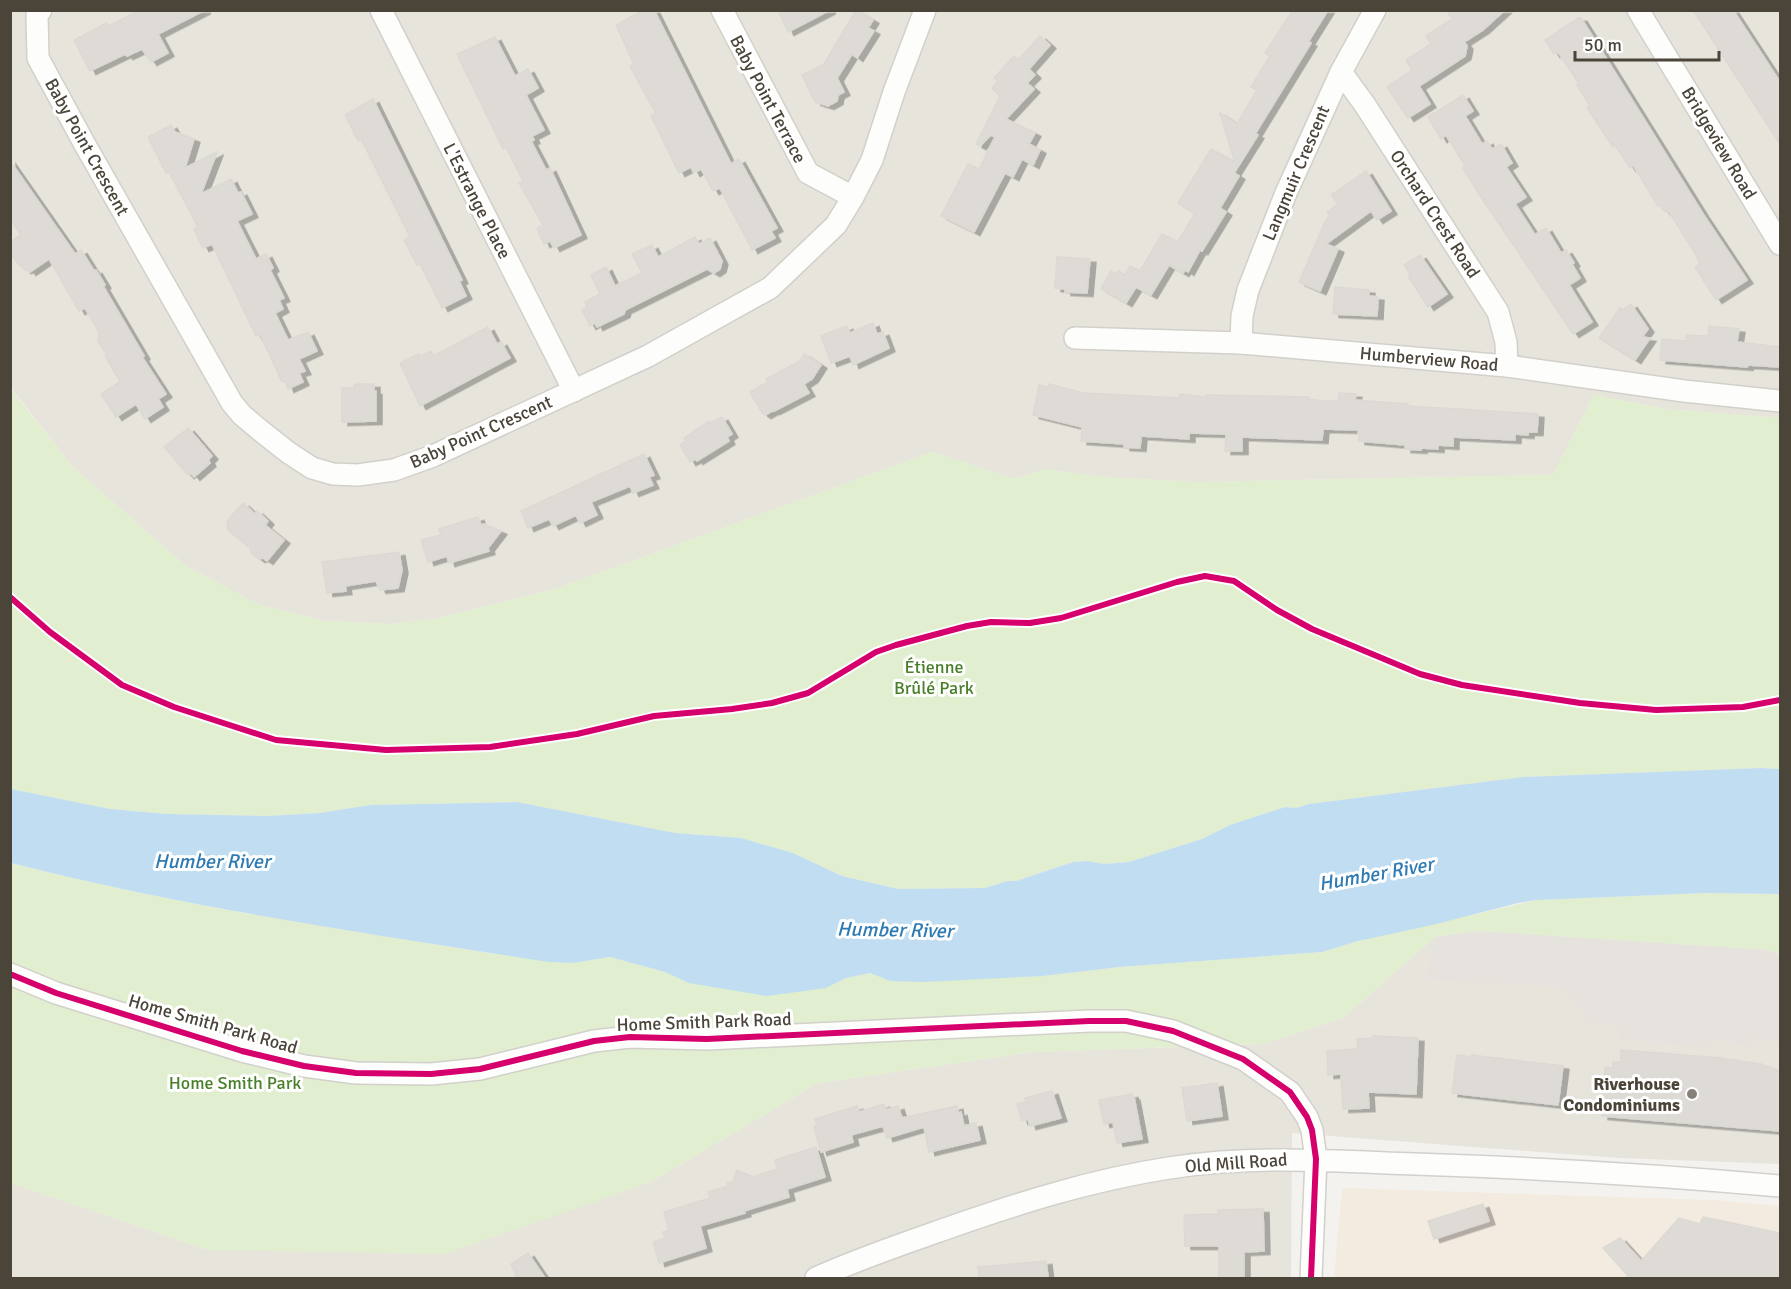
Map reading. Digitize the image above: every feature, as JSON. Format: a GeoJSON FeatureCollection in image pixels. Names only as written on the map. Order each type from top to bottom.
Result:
{"type":"FeatureCollection","features":[{"type":"Feature","properties":{"kind":"street","name":"L'Estrange Place"},"geometry":{"type":"LineString","coordinates":[[381,10],[574,391]]}},
{"type":"Feature","properties":{"kind":"street","name":"Baby Point Terrace"},"geometry":{"type":"LineString","coordinates":[[722,10],[808,173],[853,197]]}},
{"type":"Feature","properties":{"kind":"street","name":"Baby Point Crescent"},"geometry":{"type":"LineString","coordinates":[[39,13],[38,58],[226,393],[242,415],[289,453],[312,468],[333,474],[358,475],[394,470],[433,456],[648,356],[770,288],[836,225],[853,197],[872,160],[894,92],[925,10]]}},
{"type":"Feature","properties":{"kind":"street","name":"Langmuir Crescent"},"geometry":{"type":"LineString","coordinates":[[1241,343],[1242,316],[1248,290],[1286,193],[1341,72],[1375,10]]}},
{"type":"Feature","properties":{"kind":"street","name":"Bridgeview Road"},"geometry":{"type":"LineString","coordinates":[[1638,10],[1780,244]]}},
{"type":"Feature","properties":{"kind":"street","name":"Orchard Crest Road"},"geometry":{"type":"LineString","coordinates":[[1341,72],[1365,105],[1498,312],[1506,342],[1507,366]]}},
{"type":"Feature","properties":{"kind":"street","name":"Humberview Road"},"geometry":{"type":"LineString","coordinates":[[1075,338],[1241,343],[1507,366],[1684,391],[1780,401]]}},
{"type":"Feature","properties":{"kind":"street","name":"Home Smith Park Road"},"geometry":{"type":"LineString","coordinates":[[10,974],[56,993],[242,1051],[304,1066],[356,1073],[430,1074],[480,1069],[594,1041],[630,1037],[707,1039],[1126,1021],[1173,1030],[1243,1059],[1290,1092],[1307,1117],[1312,1130],[1316,1159],[1311,1278]]}},
{"type":"Feature","properties":{"kind":"street","name":"Old Mill Road"},"geometry":{"type":"LineString","coordinates":[[816,1278],[895,1247],[1009,1207],[1090,1183],[1171,1168],[1258,1160],[1316,1159],[1566,1170],[1780,1186]]}},
{"type":"Feature","properties":{"kind":"shaded area"},"geometry":{"type":"Polygon","coordinates":[[[11,11],[1780,11],[1780,418],[1665,409],[1594,395],[1553,475],[1197,482],[1101,477],[1045,469],[1014,479],[932,452],[555,589],[434,619],[392,624],[325,621],[260,605],[186,566],[73,467],[11,388],[11,11]]]}},
{"type":"Feature","properties":{"kind":"shaded area"},"geometry":{"type":"Polygon","coordinates":[[[1479,931],[1767,950],[1780,955],[1780,1164],[1619,1158],[1292,1133],[1291,1278],[11,1278],[11,1183],[207,1250],[649,1183],[818,1083],[1034,1052],[1264,1044],[1343,1018],[1435,937],[1479,931]]]}},
{"type":"Feature","properties":{"kind":"shaded area"},"geometry":{"type":"Polygon","coordinates":[[[1479,931],[1767,950],[1780,955],[1780,1042],[1754,1037],[1752,1046],[1714,1040],[1713,1047],[1620,1040],[1619,1025],[1589,1023],[1567,991],[1560,987],[1426,979],[1435,937],[1479,931]]]}},
{"type":"Feature","properties":{"kind":"shaded area"},"geometry":{"type":"Polygon","coordinates":[[[1342,1188],[1712,1200],[1780,1206],[1780,1278],[1334,1278],[1342,1188]]]}},
{"type":"Feature","properties":{"kind":"green space","name":"Étienne Brûlé Park"},"geometry":{"type":"Polygon","coordinates":[[[10,388],[73,467],[186,566],[260,605],[325,621],[392,624],[434,619],[555,589],[932,452],[1014,479],[1045,469],[1101,477],[1197,482],[1553,475],[1594,395],[1665,409],[1780,418],[1780,769],[1523,777],[1309,804],[1296,808],[1285,807],[1230,825],[1202,839],[1129,862],[1104,864],[1087,861],[1073,862],[1016,881],[1008,881],[986,888],[898,889],[842,876],[793,853],[741,838],[675,833],[517,802],[371,805],[319,813],[268,816],[167,814],[110,809],[11,789],[10,388]]]}},
{"type":"Feature","properties":{"kind":"green space","name":"Home Smith Park"},"geometry":{"type":"Polygon","coordinates":[[[10,863],[211,907],[414,941],[549,962],[573,963],[610,957],[665,972],[689,983],[826,988],[846,978],[870,973],[890,981],[1043,976],[1119,967],[1322,952],[1358,941],[1537,900],[1706,893],[1780,894],[1780,955],[1767,950],[1479,931],[1435,937],[1343,1018],[1264,1044],[1034,1052],[818,1083],[649,1183],[445,1254],[207,1250],[11,1183],[10,863]]]}},
{"type":"Feature","properties":{"kind":"water","name":"Humber River"},"geometry":{"type":"Polygon","coordinates":[[[1780,769],[1780,894],[1706,893],[1537,900],[1358,941],[1322,952],[1119,967],[1043,976],[923,982],[890,981],[870,973],[846,978],[826,988],[767,996],[689,983],[665,972],[610,957],[573,963],[549,962],[414,941],[144,894],[11,863],[11,789],[110,809],[167,814],[268,816],[319,813],[371,805],[517,802],[675,833],[741,838],[793,853],[842,876],[898,889],[985,888],[1016,881],[1073,862],[1087,861],[1104,864],[1129,862],[1202,839],[1230,825],[1285,807],[1296,808],[1309,804],[1523,777],[1780,769]]]}},
{"type":"Feature","properties":{"kind":"building"},"geometry":{"type":"Polygon","coordinates":[[[139,10],[205,10],[158,34],[168,53],[151,62],[142,49],[127,56],[125,54],[90,71],[74,40],[107,23],[109,26],[139,10]]]}},
{"type":"Feature","properties":{"kind":"building"},"geometry":{"type":"Polygon","coordinates":[[[644,10],[654,10],[731,164],[739,159],[777,228],[771,231],[775,238],[752,250],[720,188],[713,191],[701,169],[694,173],[691,167],[679,173],[651,116],[656,114],[630,66],[634,64],[616,25],[644,10]]]}},
{"type":"Feature","properties":{"kind":"building"},"geometry":{"type":"Polygon","coordinates":[[[778,10],[830,10],[788,32],[778,10]]]}},
{"type":"Feature","properties":{"kind":"building"},"geometry":{"type":"Polygon","coordinates":[[[856,10],[873,20],[868,28],[874,31],[857,58],[852,54],[837,78],[844,92],[838,95],[837,101],[828,106],[815,102],[802,75],[824,64],[856,10]]]}},
{"type":"Feature","properties":{"kind":"building"},"geometry":{"type":"Polygon","coordinates":[[[1293,10],[1328,10],[1308,42],[1311,43],[1255,134],[1258,135],[1234,173],[1239,176],[1220,208],[1226,212],[1188,272],[1185,270],[1183,273],[1169,265],[1151,295],[1136,287],[1126,303],[1101,289],[1111,271],[1116,274],[1118,271],[1125,275],[1130,266],[1140,271],[1162,234],[1178,242],[1195,213],[1178,203],[1211,149],[1235,163],[1220,113],[1237,124],[1257,90],[1251,87],[1270,56],[1265,53],[1293,10]]]}},
{"type":"Feature","properties":{"kind":"building"},"geometry":{"type":"Polygon","coordinates":[[[1447,10],[1505,10],[1483,30],[1464,42],[1467,46],[1465,56],[1419,86],[1430,104],[1408,118],[1387,87],[1412,70],[1406,60],[1431,44],[1426,36],[1452,19],[1447,10]]]}},
{"type":"Feature","properties":{"kind":"building"},"geometry":{"type":"Polygon","coordinates":[[[1693,10],[1733,10],[1780,82],[1780,144],[1693,10]]]}},
{"type":"Feature","properties":{"kind":"building"},"geometry":{"type":"Polygon","coordinates":[[[1581,18],[1703,214],[1747,280],[1716,300],[1695,267],[1700,264],[1697,257],[1668,210],[1665,212],[1660,205],[1658,206],[1633,165],[1630,168],[1615,145],[1613,147],[1587,108],[1590,106],[1577,85],[1579,84],[1558,52],[1554,54],[1545,40],[1581,18]]]}},
{"type":"Feature","properties":{"kind":"building"},"geometry":{"type":"Polygon","coordinates":[[[1040,36],[1050,45],[1029,69],[1035,75],[1027,83],[1034,89],[1006,119],[1035,133],[1029,144],[1040,150],[1033,165],[1022,159],[1013,177],[1005,173],[974,232],[941,216],[968,164],[979,169],[995,137],[991,135],[980,146],[976,144],[1000,96],[992,88],[998,81],[994,78],[1014,56],[1018,60],[1040,36]]]}},
{"type":"Feature","properties":{"kind":"building"},"geometry":{"type":"Polygon","coordinates":[[[495,37],[515,76],[528,69],[538,88],[526,95],[544,130],[532,136],[534,140],[531,141],[546,170],[550,168],[581,235],[554,248],[550,241],[544,244],[537,228],[543,225],[519,183],[523,181],[506,147],[503,149],[457,54],[495,37]]]}},
{"type":"Feature","properties":{"kind":"building"},"geometry":{"type":"Polygon","coordinates":[[[1463,95],[1473,111],[1465,116],[1482,144],[1487,141],[1492,149],[1501,144],[1512,163],[1506,167],[1526,197],[1515,204],[1535,235],[1546,228],[1561,253],[1566,250],[1574,263],[1572,264],[1580,278],[1569,285],[1592,322],[1573,334],[1479,194],[1446,135],[1441,139],[1428,117],[1463,95]]]}},
{"type":"Feature","properties":{"kind":"building"},"geometry":{"type":"Polygon","coordinates":[[[373,99],[462,280],[459,281],[466,296],[442,308],[420,264],[417,265],[404,240],[410,237],[361,139],[358,141],[345,115],[373,99]]]}},
{"type":"Feature","properties":{"kind":"building"},"geometry":{"type":"Polygon","coordinates":[[[171,125],[175,132],[194,139],[185,168],[217,152],[201,194],[231,179],[238,193],[241,192],[252,214],[237,221],[256,259],[266,254],[273,268],[270,270],[284,298],[279,300],[283,309],[275,313],[288,340],[308,332],[317,351],[299,359],[305,371],[299,373],[303,382],[288,389],[285,381],[282,382],[260,334],[256,336],[212,244],[203,248],[194,229],[198,227],[148,137],[171,125]]]}},
{"type":"Feature","properties":{"kind":"building"},"geometry":{"type":"Polygon","coordinates":[[[10,161],[75,254],[81,250],[94,271],[96,270],[144,356],[142,357],[166,394],[158,399],[163,407],[145,419],[136,404],[116,417],[101,394],[120,382],[98,341],[99,332],[85,308],[79,311],[49,259],[30,272],[20,266],[10,253],[10,242],[21,235],[10,219],[10,161]]]}},
{"type":"Feature","properties":{"kind":"building"},"geometry":{"type":"Polygon","coordinates":[[[1366,171],[1391,211],[1377,220],[1371,211],[1326,244],[1338,249],[1320,291],[1299,282],[1327,218],[1330,216],[1327,212],[1338,204],[1331,195],[1366,171]]]}},
{"type":"Feature","properties":{"kind":"building"},"geometry":{"type":"Polygon","coordinates":[[[695,237],[699,244],[710,238],[722,261],[720,269],[714,273],[707,269],[625,310],[624,314],[597,327],[595,323],[590,326],[582,310],[587,307],[585,302],[600,294],[591,275],[606,267],[615,286],[642,273],[632,254],[652,245],[658,257],[695,237]]]}},
{"type":"Feature","properties":{"kind":"building"},"geometry":{"type":"Polygon","coordinates":[[[1420,255],[1447,294],[1428,307],[1408,276],[1410,274],[1404,265],[1420,255]]]}},
{"type":"Feature","properties":{"kind":"building"},"geometry":{"type":"Polygon","coordinates":[[[1057,257],[1090,259],[1087,293],[1065,292],[1065,289],[1055,288],[1057,257]]]}},
{"type":"Feature","properties":{"kind":"building"},"geometry":{"type":"Polygon","coordinates":[[[1335,287],[1369,290],[1369,296],[1378,297],[1377,316],[1333,314],[1335,287]]]}},
{"type":"Feature","properties":{"kind":"building"},"geometry":{"type":"Polygon","coordinates":[[[1631,304],[1648,329],[1642,337],[1650,338],[1635,360],[1599,338],[1620,308],[1622,310],[1631,304]]]}},
{"type":"Feature","properties":{"kind":"building"},"geometry":{"type":"Polygon","coordinates":[[[873,323],[877,334],[883,332],[889,348],[853,365],[850,356],[831,363],[821,336],[847,326],[850,333],[873,323]]]}},
{"type":"Feature","properties":{"kind":"building"},"geometry":{"type":"Polygon","coordinates":[[[1709,326],[1739,329],[1737,342],[1780,347],[1780,367],[1748,365],[1747,367],[1660,360],[1662,339],[1686,341],[1687,335],[1708,336],[1709,326]]]}},
{"type":"Feature","properties":{"kind":"building"},"geometry":{"type":"Polygon","coordinates":[[[488,327],[497,344],[501,342],[510,358],[420,406],[400,363],[431,351],[433,356],[488,327]]]}},
{"type":"Feature","properties":{"kind":"building"},"geometry":{"type":"Polygon","coordinates":[[[804,354],[821,365],[812,379],[804,384],[809,393],[765,415],[762,413],[750,392],[768,382],[766,379],[800,361],[804,354]]]}},
{"type":"Feature","properties":{"kind":"building"},"geometry":{"type":"Polygon","coordinates":[[[357,384],[374,384],[376,421],[342,422],[342,388],[354,388],[357,384]]]}},
{"type":"Feature","properties":{"kind":"building"},"geometry":{"type":"Polygon","coordinates":[[[1049,384],[1084,393],[1180,398],[1180,394],[1206,397],[1206,395],[1309,397],[1309,400],[1338,401],[1339,393],[1356,394],[1355,400],[1408,404],[1408,406],[1538,414],[1537,432],[1528,432],[1528,435],[1515,434],[1515,440],[1453,437],[1453,446],[1438,445],[1438,449],[1421,448],[1421,450],[1405,449],[1405,445],[1359,441],[1358,430],[1323,429],[1322,440],[1242,437],[1242,451],[1225,451],[1226,434],[1189,433],[1189,439],[1141,436],[1140,448],[1124,447],[1124,444],[1081,441],[1082,427],[1033,415],[1039,385],[1048,387],[1049,384]]]}},
{"type":"Feature","properties":{"kind":"building"},"geometry":{"type":"Polygon","coordinates":[[[722,417],[732,434],[727,437],[729,441],[697,461],[696,459],[690,462],[680,445],[686,441],[684,438],[709,421],[710,423],[722,417]]]}},
{"type":"Feature","properties":{"kind":"building"},"geometry":{"type":"Polygon","coordinates":[[[188,428],[212,456],[208,460],[210,463],[194,477],[191,473],[188,475],[164,447],[188,428]]]}},
{"type":"Feature","properties":{"kind":"building"},"geometry":{"type":"Polygon","coordinates":[[[644,454],[654,475],[649,477],[653,485],[633,493],[630,486],[591,502],[597,515],[580,523],[576,515],[553,526],[549,519],[528,528],[521,511],[644,454]]]}},
{"type":"Feature","properties":{"kind":"building"},"geometry":{"type":"Polygon","coordinates":[[[243,503],[255,514],[257,511],[268,521],[265,525],[284,540],[267,561],[251,553],[251,549],[228,530],[227,521],[243,503]]]}},
{"type":"Feature","properties":{"kind":"building"},"geometry":{"type":"Polygon","coordinates":[[[478,517],[481,525],[484,524],[501,531],[488,548],[489,551],[449,563],[447,556],[428,562],[421,540],[441,535],[439,529],[478,517]]]}},
{"type":"Feature","properties":{"kind":"building"},"geometry":{"type":"Polygon","coordinates":[[[399,552],[402,570],[398,588],[380,590],[376,581],[345,586],[346,591],[327,593],[322,562],[399,552]]]}},
{"type":"Feature","properties":{"kind":"building"},"geometry":{"type":"Polygon","coordinates":[[[1373,1036],[1418,1038],[1416,1094],[1368,1092],[1369,1108],[1343,1109],[1341,1074],[1328,1075],[1327,1051],[1358,1049],[1357,1039],[1373,1038],[1373,1036]]]}},
{"type":"Feature","properties":{"kind":"building","name":"Riverhouse Condominiums"},"geometry":{"type":"Polygon","coordinates":[[[1621,1050],[1720,1058],[1761,1064],[1780,1071],[1780,1131],[1602,1116],[1605,1068],[1613,1068],[1613,1062],[1621,1062],[1621,1050]]]}},
{"type":"Feature","properties":{"kind":"building"},"geometry":{"type":"Polygon","coordinates":[[[1457,1055],[1563,1066],[1558,1105],[1452,1093],[1457,1055]]]}},
{"type":"Feature","properties":{"kind":"building"},"geometry":{"type":"Polygon","coordinates":[[[1217,1083],[1222,1116],[1187,1121],[1182,1088],[1217,1083]]]}},
{"type":"Feature","properties":{"kind":"building"},"geometry":{"type":"Polygon","coordinates":[[[1052,1091],[1061,1118],[1030,1126],[1028,1119],[1022,1121],[1017,1104],[1026,1102],[1025,1098],[1052,1091]]]}},
{"type":"Feature","properties":{"kind":"building"},"geometry":{"type":"Polygon","coordinates":[[[1132,1094],[1142,1139],[1117,1143],[1113,1122],[1104,1124],[1099,1100],[1132,1094]]]}},
{"type":"Feature","properties":{"kind":"building"},"geometry":{"type":"Polygon","coordinates":[[[884,1104],[886,1110],[898,1106],[902,1118],[957,1106],[964,1126],[976,1123],[980,1140],[929,1152],[924,1127],[887,1138],[883,1126],[851,1135],[853,1142],[821,1152],[814,1127],[817,1126],[815,1119],[857,1106],[859,1112],[884,1104]]]}},
{"type":"Feature","properties":{"kind":"building"},"geometry":{"type":"Polygon","coordinates":[[[816,1147],[825,1177],[787,1189],[789,1197],[700,1226],[706,1248],[659,1263],[653,1242],[665,1238],[663,1232],[669,1230],[664,1212],[710,1198],[708,1192],[728,1186],[727,1183],[733,1182],[737,1170],[753,1177],[777,1169],[775,1160],[816,1147]]]}},
{"type":"Feature","properties":{"kind":"building"},"geometry":{"type":"Polygon","coordinates":[[[1483,1204],[1489,1221],[1434,1239],[1428,1221],[1483,1204]]]}},
{"type":"Feature","properties":{"kind":"building"},"geometry":{"type":"Polygon","coordinates":[[[1263,1209],[1264,1251],[1244,1252],[1244,1278],[1219,1278],[1219,1246],[1185,1246],[1184,1215],[1218,1214],[1218,1210],[1263,1209]]]}},
{"type":"Feature","properties":{"kind":"building"},"geometry":{"type":"Polygon","coordinates":[[[1703,1217],[1780,1233],[1780,1278],[1626,1278],[1628,1276],[1603,1248],[1620,1238],[1641,1261],[1679,1218],[1700,1224],[1703,1217]]]}},
{"type":"Feature","properties":{"kind":"building"},"geometry":{"type":"Polygon","coordinates":[[[528,1253],[545,1278],[517,1278],[511,1264],[528,1253]]]}},
{"type":"Feature","properties":{"kind":"building"},"geometry":{"type":"Polygon","coordinates":[[[1046,1261],[1048,1278],[979,1278],[978,1267],[1046,1261]]]}},
{"type":"Feature","properties":{"kind":"cycle path"},"geometry":{"type":"LineString","coordinates":[[10,597],[50,632],[122,685],[174,707],[276,740],[386,750],[490,747],[577,734],[654,716],[772,703],[808,693],[876,652],[896,645],[991,622],[1030,623],[1061,618],[1177,582],[1205,576],[1234,581],[1277,610],[1312,629],[1420,674],[1462,685],[1580,703],[1656,710],[1743,707],[1780,700]]}},
{"type":"Feature","properties":{"kind":"cycle path"},"geometry":{"type":"LineString","coordinates":[[10,974],[56,993],[242,1051],[304,1066],[356,1073],[431,1074],[480,1069],[594,1041],[630,1037],[707,1039],[1089,1021],[1126,1021],[1173,1031],[1243,1059],[1290,1092],[1307,1117],[1312,1130],[1316,1159],[1311,1278]]}},
{"type":"Feature","properties":{"kind":"place","name":"Riverhouse Condominiums"},"geometry":{"type":"Point","coordinates":[1692,1094]}}]}
